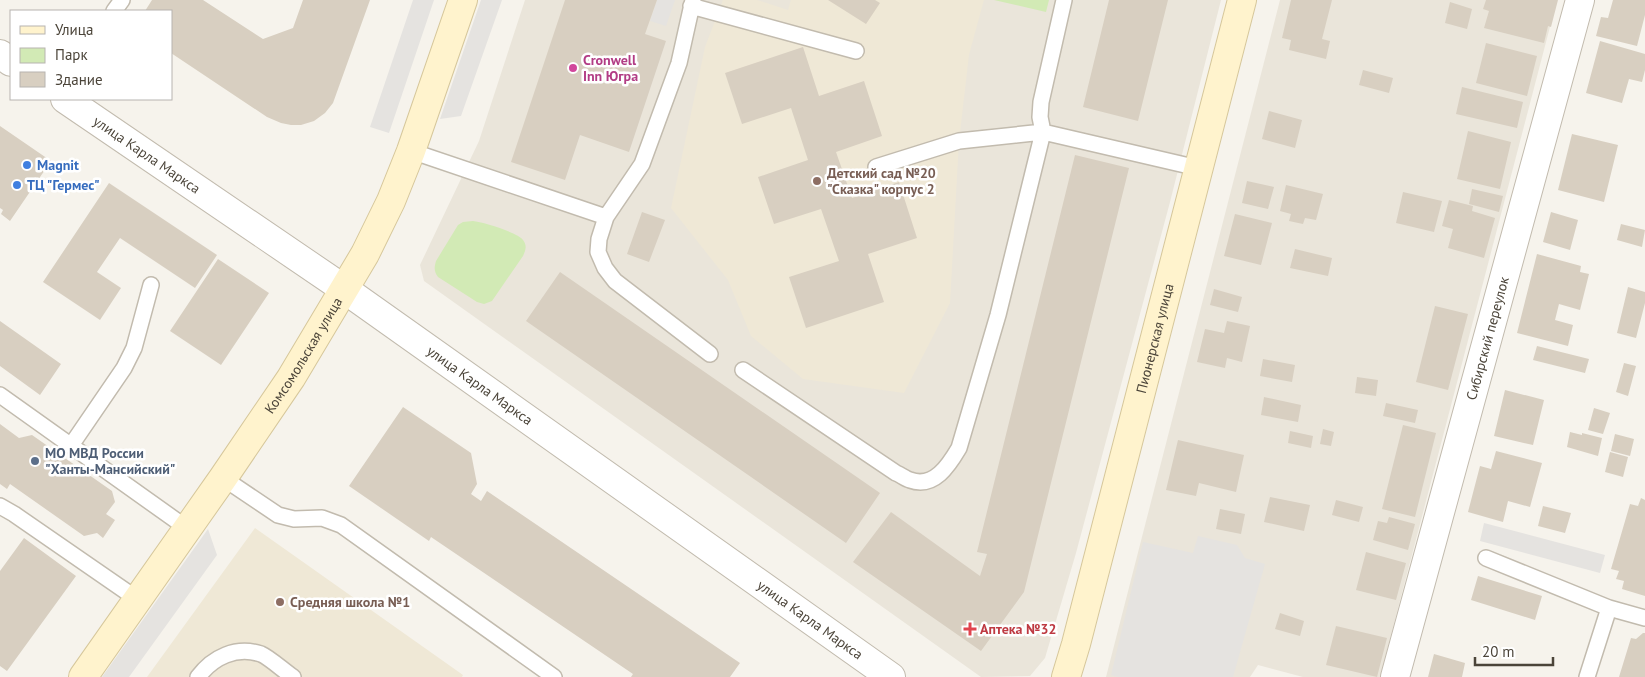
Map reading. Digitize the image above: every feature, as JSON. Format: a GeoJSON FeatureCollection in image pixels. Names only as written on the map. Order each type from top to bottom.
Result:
{"type":"FeatureCollection","features":[{"type":"Feature","properties":{"kind":"street","name":"Комсомольская улица"},"geometry":{"type":"LineString","coordinates":[[82,677],[188,529],[291,378],[365,254],[391,200],[411,150],[463,0]]}},
{"type":"Feature","properties":{"kind":"street","name":"Пионерская улица"},"geometry":{"type":"LineString","coordinates":[[1066,677],[1242,0]]}},
{"type":"Feature","properties":{"kind":"street","name":"Сибирский переулок"},"geometry":{"type":"LineString","coordinates":[[1395,677],[1580,0]]}},
{"type":"Feature","properties":{"kind":"street","name":"улица Карла Маркса"},"geometry":{"type":"LineString","coordinates":[[66,100],[344,289],[891,677]]}},
{"type":"Feature","properties":{"kind":"lane"},"geometry":{"type":"LineString","coordinates":[[742,370],[896,473],[912,481],[926,481],[936,477],[948,467],[959,448],[998,315],[1043,132],[1040,116],[1041,102],[1064,0]]}},
{"type":"Feature","properties":{"kind":"lane"},"geometry":{"type":"LineString","coordinates":[[710,354],[615,281],[605,268],[598,252],[599,239],[606,217],[642,164],[679,62],[692,3],[856,51]]}},
{"type":"Feature","properties":{"kind":"lane"},"geometry":{"type":"LineString","coordinates":[[876,167],[959,141],[1043,132],[1198,168]]}},
{"type":"Feature","properties":{"kind":"lane"},"geometry":{"type":"LineString","coordinates":[[411,150],[606,217]]}},
{"type":"Feature","properties":{"kind":"lane"},"geometry":{"type":"LineString","coordinates":[[72,444],[124,368],[134,348],[151,285]]}},
{"type":"Feature","properties":{"kind":"lane"},"geometry":{"type":"LineString","coordinates":[[0,395],[72,444],[188,529]]}},
{"type":"Feature","properties":{"kind":"lane"},"geometry":{"type":"LineString","coordinates":[[223,478],[278,515],[294,518],[322,518],[341,525],[554,677]]}},
{"type":"Feature","properties":{"kind":"lane"},"geometry":{"type":"LineString","coordinates":[[0,506],[137,599]]}},
{"type":"Feature","properties":{"kind":"lane"},"geometry":{"type":"LineString","coordinates":[[1486,558],[1609,608],[1645,618]]}},
{"type":"Feature","properties":{"kind":"lane"},"geometry":{"type":"LineString","coordinates":[[1587,677],[1609,608]]}},
{"type":"Feature","properties":{"kind":"lane"},"geometry":{"type":"LineString","coordinates":[[198,677],[217,658],[236,651],[261,654],[293,677]]}},
{"type":"Feature","properties":{"kind":"shaded area"},"geometry":{"type":"Polygon","coordinates":[[[413,0],[434,0],[389,133],[370,127],[413,0]]]}},
{"type":"Feature","properties":{"kind":"shaded area"},"geometry":{"type":"Polygon","coordinates":[[[481,0],[502,0],[461,116],[440,119],[481,0]]]}},
{"type":"Feature","properties":{"kind":"shaded area"},"geometry":{"type":"Polygon","coordinates":[[[525,0],[1221,0],[1170,202],[1076,553],[1045,658],[1030,676],[981,677],[424,281],[420,265],[479,141],[525,0]]]}},
{"type":"Feature","properties":{"kind":"shaded area"},"geometry":{"type":"Polygon","coordinates":[[[657,0],[675,0],[666,26],[650,21],[657,0]]]}},
{"type":"Feature","properties":{"kind":"shaded area","name":"Детский сад №20 \"Сказка\" корпус 2"},"geometry":{"type":"Polygon","coordinates":[[[723,0],[757,0],[788,10],[791,0],[984,0],[969,55],[959,141],[950,303],[904,393],[803,379],[751,336],[728,280],[671,208],[705,47],[723,0]]]}},
{"type":"Feature","properties":{"kind":"shaded area"},"geometry":{"type":"Polygon","coordinates":[[[1280,0],[1557,0],[1380,677],[1303,677],[1258,665],[1250,677],[1106,677],[1280,0]]]}},
{"type":"Feature","properties":{"kind":"shaded area"},"geometry":{"type":"Polygon","coordinates":[[[1484,523],[1605,555],[1600,573],[1480,541],[1484,523]]]}},
{"type":"Feature","properties":{"kind":"shaded area","name":"Средняя школа №1"},"geometry":{"type":"Polygon","coordinates":[[[255,528],[463,675],[462,677],[147,677],[255,528]]]}},
{"type":"Feature","properties":{"kind":"shaded area"},"geometry":{"type":"Polygon","coordinates":[[[208,529],[217,555],[129,677],[102,677],[208,529]]]}},
{"type":"Feature","properties":{"kind":"shaded area"},"geometry":{"type":"Polygon","coordinates":[[[1198,536],[1237,545],[1245,558],[1265,564],[1233,677],[1118,677],[1111,675],[1143,542],[1193,553],[1198,536]]]}},
{"type":"Feature","properties":{"kind":"green space"},"geometry":{"type":"Polygon","coordinates":[[[994,0],[1049,0],[1046,12],[994,0]]]}},
{"type":"Feature","properties":{"kind":"green space"},"geometry":{"type":"Polygon","coordinates":[[[473,221],[515,234],[523,240],[526,246],[523,256],[492,301],[484,304],[477,302],[438,277],[435,269],[436,261],[458,225],[463,222],[473,221]]]}},
{"type":"Feature","properties":{"kind":"building"},"geometry":{"type":"Polygon","coordinates":[[[152,0],[203,0],[263,39],[293,28],[303,0],[370,0],[333,103],[325,113],[314,121],[301,125],[281,123],[267,117],[172,54],[172,10],[146,10],[152,0]]]}},
{"type":"Feature","properties":{"kind":"building"},"geometry":{"type":"Polygon","coordinates":[[[565,0],[657,0],[645,34],[666,41],[629,152],[580,135],[565,180],[511,162],[565,0]]]}},
{"type":"Feature","properties":{"kind":"building"},"geometry":{"type":"Polygon","coordinates":[[[828,0],[875,0],[880,3],[866,24],[828,0]]]}},
{"type":"Feature","properties":{"kind":"building"},"geometry":{"type":"Polygon","coordinates":[[[1109,0],[1168,0],[1138,121],[1083,107],[1109,0]]]}},
{"type":"Feature","properties":{"kind":"building"},"geometry":{"type":"Polygon","coordinates":[[[1291,0],[1332,0],[1322,39],[1330,41],[1326,59],[1289,50],[1291,40],[1282,38],[1291,0]]]}},
{"type":"Feature","properties":{"kind":"building"},"geometry":{"type":"Polygon","coordinates":[[[1486,0],[1558,0],[1551,27],[1548,26],[1544,43],[1484,28],[1489,11],[1483,9],[1486,0]]]}},
{"type":"Feature","properties":{"kind":"building"},"geometry":{"type":"Polygon","coordinates":[[[1613,0],[1645,0],[1645,15],[1637,46],[1596,36],[1601,17],[1608,18],[1613,0]]]}},
{"type":"Feature","properties":{"kind":"building"},"geometry":{"type":"Polygon","coordinates":[[[1450,2],[1472,9],[1467,29],[1445,23],[1450,2]]]}},
{"type":"Feature","properties":{"kind":"building"},"geometry":{"type":"Polygon","coordinates":[[[1600,41],[1645,54],[1645,70],[1642,82],[1629,79],[1622,103],[1586,93],[1600,41]]]}},
{"type":"Feature","properties":{"kind":"building"},"geometry":{"type":"Polygon","coordinates":[[[1486,43],[1537,56],[1527,96],[1476,83],[1486,43]]]}},
{"type":"Feature","properties":{"kind":"building"},"geometry":{"type":"Polygon","coordinates":[[[803,47],[819,96],[864,81],[882,136],[836,152],[852,198],[899,182],[917,238],[868,254],[884,302],[806,328],[789,277],[839,261],[821,209],[774,224],[758,177],[808,160],[791,108],[742,124],[725,73],[803,47]]]}},
{"type":"Feature","properties":{"kind":"building"},"geometry":{"type":"Polygon","coordinates":[[[1363,70],[1393,78],[1389,93],[1359,85],[1363,70]]]}},
{"type":"Feature","properties":{"kind":"building"},"geometry":{"type":"Polygon","coordinates":[[[1462,87],[1523,102],[1517,128],[1456,114],[1462,87]]]}},
{"type":"Feature","properties":{"kind":"building"},"geometry":{"type":"Polygon","coordinates":[[[1269,111],[1302,120],[1295,148],[1262,139],[1269,111]]]}},
{"type":"Feature","properties":{"kind":"building","name":"ТЦ \"Гермес\""},"geometry":{"type":"Polygon","coordinates":[[[0,126],[51,161],[10,221],[1,214],[3,210],[0,208],[0,126]]]}},
{"type":"Feature","properties":{"kind":"building"},"geometry":{"type":"Polygon","coordinates":[[[1468,131],[1511,142],[1500,189],[1457,179],[1468,131]]]}},
{"type":"Feature","properties":{"kind":"building"},"geometry":{"type":"Polygon","coordinates":[[[1572,134],[1618,145],[1604,202],[1558,190],[1572,134]]]}},
{"type":"Feature","properties":{"kind":"building"},"geometry":{"type":"Polygon","coordinates":[[[1075,155],[1129,168],[1024,592],[981,651],[853,562],[891,512],[980,576],[987,554],[977,552],[1075,155]]]}},
{"type":"Feature","properties":{"kind":"building"},"geometry":{"type":"Polygon","coordinates":[[[1247,181],[1274,187],[1268,209],[1242,203],[1247,181]]]}},
{"type":"Feature","properties":{"kind":"building"},"geometry":{"type":"Polygon","coordinates":[[[109,183],[217,255],[195,288],[120,238],[97,272],[121,288],[100,320],[43,282],[109,183]]]}},
{"type":"Feature","properties":{"kind":"building"},"geometry":{"type":"Polygon","coordinates":[[[1286,185],[1323,194],[1316,220],[1305,218],[1303,224],[1289,221],[1291,214],[1280,211],[1286,185]]]}},
{"type":"Feature","properties":{"kind":"building"},"geometry":{"type":"Polygon","coordinates":[[[1472,189],[1503,196],[1499,212],[1469,204],[1472,189]]]}},
{"type":"Feature","properties":{"kind":"building"},"geometry":{"type":"Polygon","coordinates":[[[1403,192],[1442,201],[1434,232],[1396,223],[1403,192]]]}},
{"type":"Feature","properties":{"kind":"building"},"geometry":{"type":"Polygon","coordinates":[[[1449,200],[1473,206],[1472,211],[1495,218],[1484,258],[1448,248],[1453,229],[1442,226],[1449,200]]]}},
{"type":"Feature","properties":{"kind":"building"},"geometry":{"type":"Polygon","coordinates":[[[642,212],[665,220],[649,262],[627,254],[642,212]]]}},
{"type":"Feature","properties":{"kind":"building"},"geometry":{"type":"Polygon","coordinates":[[[1551,212],[1578,220],[1570,250],[1543,242],[1551,212]]]}},
{"type":"Feature","properties":{"kind":"building"},"geometry":{"type":"Polygon","coordinates":[[[1235,214],[1272,223],[1261,265],[1224,256],[1235,214]]]}},
{"type":"Feature","properties":{"kind":"building"},"geometry":{"type":"Polygon","coordinates":[[[1621,224],[1645,230],[1642,247],[1617,240],[1621,224]]]}},
{"type":"Feature","properties":{"kind":"building"},"geometry":{"type":"Polygon","coordinates":[[[1295,249],[1332,258],[1328,276],[1290,268],[1295,249]]]}},
{"type":"Feature","properties":{"kind":"building"},"geometry":{"type":"Polygon","coordinates":[[[1537,254],[1581,266],[1580,272],[1589,274],[1580,310],[1559,304],[1555,320],[1573,325],[1568,346],[1517,333],[1537,254]]]}},
{"type":"Feature","properties":{"kind":"building"},"geometry":{"type":"Polygon","coordinates":[[[218,259],[269,293],[221,365],[170,331],[218,259]]]}},
{"type":"Feature","properties":{"kind":"building"},"geometry":{"type":"Polygon","coordinates":[[[560,272],[880,493],[846,543],[526,321],[560,272]]]}},
{"type":"Feature","properties":{"kind":"building"},"geometry":{"type":"Polygon","coordinates":[[[1628,287],[1645,292],[1645,303],[1636,338],[1617,333],[1628,287]]]}},
{"type":"Feature","properties":{"kind":"building"},"geometry":{"type":"Polygon","coordinates":[[[1214,289],[1242,297],[1238,312],[1210,305],[1214,289]]]}},
{"type":"Feature","properties":{"kind":"building"},"geometry":{"type":"Polygon","coordinates":[[[1435,306],[1468,314],[1448,390],[1416,382],[1435,306]]]}},
{"type":"Feature","properties":{"kind":"building"},"geometry":{"type":"Polygon","coordinates":[[[0,321],[61,364],[40,395],[0,366],[0,321]]]}},
{"type":"Feature","properties":{"kind":"building"},"geometry":{"type":"Polygon","coordinates":[[[1227,321],[1250,326],[1242,362],[1227,358],[1225,368],[1197,362],[1205,329],[1224,333],[1227,321]]]}},
{"type":"Feature","properties":{"kind":"building"},"geometry":{"type":"Polygon","coordinates":[[[1537,346],[1589,359],[1585,373],[1533,360],[1537,346]]]}},
{"type":"Feature","properties":{"kind":"building"},"geometry":{"type":"Polygon","coordinates":[[[1263,359],[1295,365],[1292,382],[1260,376],[1263,359]]]}},
{"type":"Feature","properties":{"kind":"building"},"geometry":{"type":"Polygon","coordinates":[[[1624,363],[1636,366],[1628,396],[1616,392],[1624,363]]]}},
{"type":"Feature","properties":{"kind":"building"},"geometry":{"type":"Polygon","coordinates":[[[1357,377],[1378,380],[1376,396],[1355,393],[1357,377]]]}},
{"type":"Feature","properties":{"kind":"building"},"geometry":{"type":"Polygon","coordinates":[[[1505,390],[1544,400],[1533,445],[1494,436],[1505,390]]]}},
{"type":"Feature","properties":{"kind":"building"},"geometry":{"type":"Polygon","coordinates":[[[1264,397],[1301,405],[1298,422],[1261,415],[1264,397]]]}},
{"type":"Feature","properties":{"kind":"building"},"geometry":{"type":"Polygon","coordinates":[[[1386,403],[1418,410],[1415,423],[1383,416],[1386,403]]]}},
{"type":"Feature","properties":{"kind":"building"},"geometry":{"type":"Polygon","coordinates":[[[403,407],[471,453],[477,484],[471,494],[481,501],[487,491],[740,663],[730,677],[631,677],[633,674],[431,537],[429,541],[349,486],[403,407]]]}},
{"type":"Feature","properties":{"kind":"building"},"geometry":{"type":"Polygon","coordinates":[[[1594,408],[1610,413],[1603,434],[1588,430],[1594,408]]]}},
{"type":"Feature","properties":{"kind":"building","name":"МО МВД России \"Ханты-Мансийский\""},"geometry":{"type":"Polygon","coordinates":[[[0,424],[19,438],[32,435],[112,491],[115,502],[106,514],[115,520],[103,538],[97,533],[84,536],[10,484],[7,489],[0,484],[0,424]]]}},
{"type":"Feature","properties":{"kind":"building"},"geometry":{"type":"Polygon","coordinates":[[[1403,425],[1436,433],[1415,517],[1382,509],[1403,425]]]}},
{"type":"Feature","properties":{"kind":"building"},"geometry":{"type":"Polygon","coordinates":[[[1323,429],[1334,432],[1331,446],[1320,444],[1323,429]]]}},
{"type":"Feature","properties":{"kind":"building"},"geometry":{"type":"Polygon","coordinates":[[[1290,431],[1313,436],[1311,448],[1288,443],[1290,431]]]}},
{"type":"Feature","properties":{"kind":"building"},"geometry":{"type":"Polygon","coordinates":[[[1570,432],[1602,438],[1598,456],[1567,447],[1570,432]]]}},
{"type":"Feature","properties":{"kind":"building"},"geometry":{"type":"Polygon","coordinates":[[[1615,434],[1634,439],[1630,456],[1611,451],[1615,434]]]}},
{"type":"Feature","properties":{"kind":"building"},"geometry":{"type":"Polygon","coordinates":[[[1178,440],[1244,455],[1236,492],[1199,483],[1196,496],[1166,490],[1178,440]]]}},
{"type":"Feature","properties":{"kind":"building"},"geometry":{"type":"Polygon","coordinates":[[[1496,451],[1542,463],[1530,507],[1508,501],[1503,522],[1468,512],[1480,466],[1491,469],[1496,451]]]}},
{"type":"Feature","properties":{"kind":"building"},"geometry":{"type":"Polygon","coordinates":[[[1610,452],[1628,457],[1623,477],[1605,472],[1610,452]]]}},
{"type":"Feature","properties":{"kind":"building"},"geometry":{"type":"Polygon","coordinates":[[[1270,497],[1310,505],[1304,531],[1264,522],[1270,497]]]}},
{"type":"Feature","properties":{"kind":"building"},"geometry":{"type":"Polygon","coordinates":[[[1641,498],[1645,500],[1645,596],[1622,589],[1624,581],[1616,579],[1619,571],[1611,569],[1630,504],[1638,506],[1641,498]]]}},
{"type":"Feature","properties":{"kind":"building"},"geometry":{"type":"Polygon","coordinates":[[[1336,500],[1363,507],[1359,522],[1332,515],[1336,500]]]}},
{"type":"Feature","properties":{"kind":"building"},"geometry":{"type":"Polygon","coordinates":[[[1543,506],[1571,513],[1565,533],[1538,526],[1543,506]]]}},
{"type":"Feature","properties":{"kind":"building"},"geometry":{"type":"Polygon","coordinates":[[[1220,509],[1245,514],[1241,534],[1216,529],[1220,509]]]}},
{"type":"Feature","properties":{"kind":"building"},"geometry":{"type":"Polygon","coordinates":[[[1389,517],[1415,524],[1408,550],[1373,540],[1378,521],[1387,523],[1389,517]]]}},
{"type":"Feature","properties":{"kind":"building"},"geometry":{"type":"Polygon","coordinates":[[[24,538],[76,576],[7,671],[0,666],[0,571],[24,538]]]}},
{"type":"Feature","properties":{"kind":"building"},"geometry":{"type":"Polygon","coordinates":[[[1366,552],[1406,563],[1396,600],[1356,590],[1366,552]]]}},
{"type":"Feature","properties":{"kind":"building"},"geometry":{"type":"Polygon","coordinates":[[[1478,576],[1542,596],[1535,620],[1471,600],[1478,576]]]}},
{"type":"Feature","properties":{"kind":"building"},"geometry":{"type":"Polygon","coordinates":[[[1280,613],[1304,621],[1300,636],[1275,629],[1280,613]]]}},
{"type":"Feature","properties":{"kind":"building"},"geometry":{"type":"Polygon","coordinates":[[[1336,626],[1387,638],[1377,677],[1326,665],[1336,626]]]}},
{"type":"Feature","properties":{"kind":"building"},"geometry":{"type":"Polygon","coordinates":[[[1645,633],[1645,677],[1619,677],[1631,638],[1636,639],[1645,633]]]}},
{"type":"Feature","properties":{"kind":"building"},"geometry":{"type":"Polygon","coordinates":[[[1434,654],[1465,663],[1462,677],[1428,677],[1434,654]]]}},
{"type":"Feature","properties":{"kind":"place","name":"Cronwell Inn Югра"},"geometry":{"type":"Point","coordinates":[573,68]}},
{"type":"Feature","properties":{"kind":"place","name":"Magnit"},"geometry":{"type":"Point","coordinates":[27,165]}},
{"type":"Feature","properties":{"kind":"place","name":"Детский сад №20 \"Сказка\" корпус 2"},"geometry":{"type":"Point","coordinates":[817,181]}},
{"type":"Feature","properties":{"kind":"place","name":"ТЦ \"Гермес\""},"geometry":{"type":"Point","coordinates":[17,185]}},
{"type":"Feature","properties":{"kind":"place","name":"МО МВД России \"Ханты-Мансийский\""},"geometry":{"type":"Point","coordinates":[35,461]}},
{"type":"Feature","properties":{"kind":"place","name":"Средняя школа №1"},"geometry":{"type":"Point","coordinates":[280,602]}},
{"type":"Feature","properties":{"kind":"place","name":"Аптека №32"},"geometry":{"type":"Point","coordinates":[970,629]}}]}
